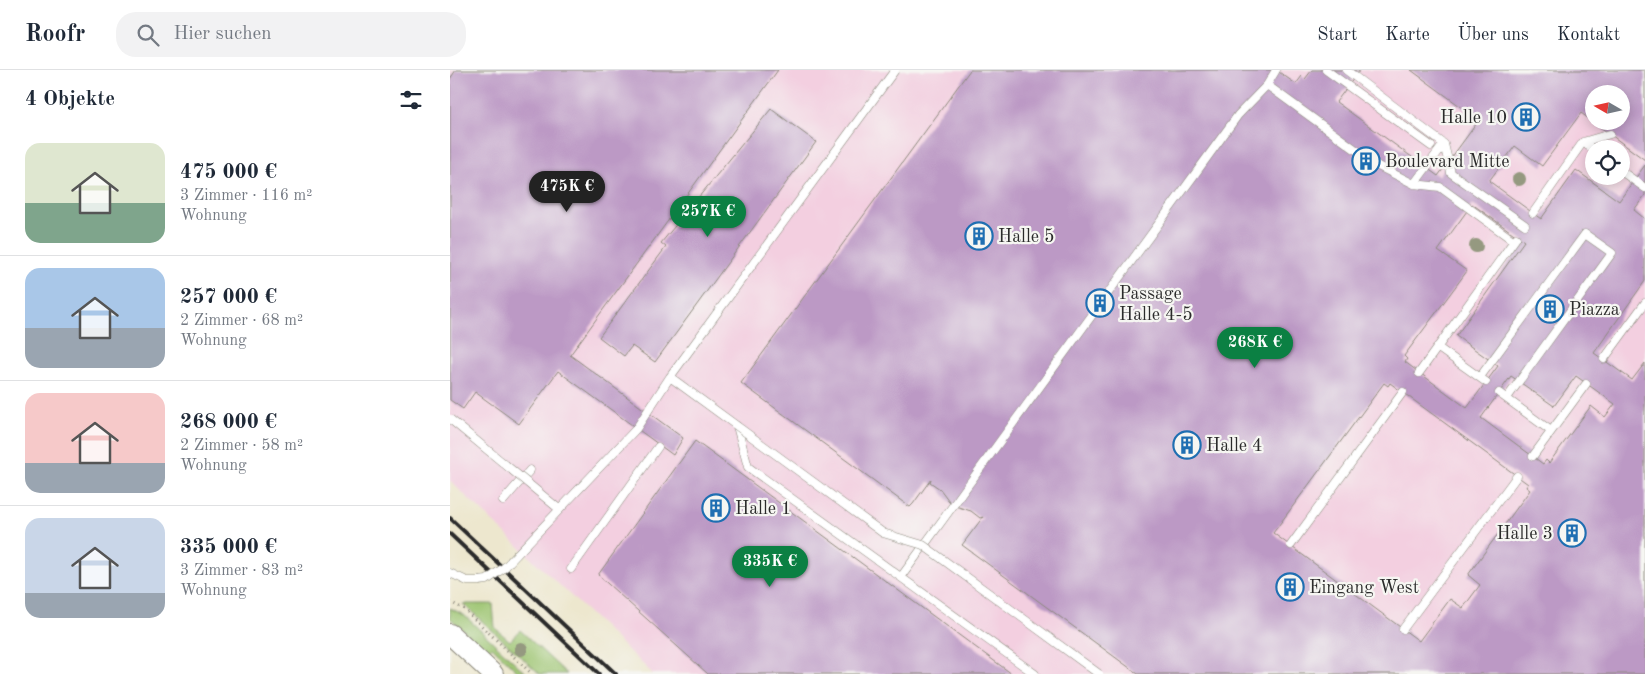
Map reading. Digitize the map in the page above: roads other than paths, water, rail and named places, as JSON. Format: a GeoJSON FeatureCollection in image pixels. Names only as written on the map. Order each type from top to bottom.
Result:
{"type":"FeatureCollection","features":[{"type":"Feature","properties":{"kind":"street"},"geometry":{"type":"LineString","coordinates":[[450,634],[493,674]]}},
{"type":"Feature","properties":{"kind":"lane"},"geometry":{"type":"LineString","coordinates":[[450,573],[467,581],[486,580],[505,567],[636,429],[670,377],[895,70]]}},
{"type":"Feature","properties":{"kind":"lane"},"geometry":{"type":"LineString","coordinates":[[895,70],[670,377],[883,533],[923,545],[1099,674]]}},
{"type":"Feature","properties":{"kind":"lane"},"geometry":{"type":"LineString","coordinates":[[901,577],[1238,115],[1267,85],[1276,70]]}},
{"type":"Feature","properties":{"kind":"lane"},"geometry":{"type":"LineString","coordinates":[[1326,70],[1431,146]]}},
{"type":"Feature","properties":{"kind":"lane"},"geometry":{"type":"LineString","coordinates":[[1346,70],[1444,144],[1451,173],[1525,225]]}},
{"type":"Feature","properties":{"kind":"lane"},"geometry":{"type":"LineString","coordinates":[[1267,85],[1378,166],[1414,184],[1440,187],[1516,238],[1419,372]]}},
{"type":"Feature","properties":{"kind":"lane"},"geometry":{"type":"LineString","coordinates":[[1533,213],[1583,142],[1610,134]]}},
{"type":"Feature","properties":{"kind":"lane"},"geometry":{"type":"LineString","coordinates":[[1414,184],[1444,144]]}},
{"type":"Feature","properties":{"kind":"lane"},"geometry":{"type":"LineString","coordinates":[[1630,177],[1645,188]]}},
{"type":"Feature","properties":{"kind":"lane"},"geometry":{"type":"LineString","coordinates":[[1437,347],[1483,380],[1585,234],[1612,253],[1507,398]]}},
{"type":"Feature","properties":{"kind":"lane"},"geometry":{"type":"LineString","coordinates":[[1604,359],[1645,303]]}},
{"type":"Feature","properties":{"kind":"lane"},"geometry":{"type":"LineString","coordinates":[[670,377],[883,533],[923,545],[1099,674]]}},
{"type":"Feature","properties":{"kind":"lane"},"geometry":{"type":"LineString","coordinates":[[1533,456],[1586,384]]}},
{"type":"Feature","properties":{"kind":"lane"},"geometry":{"type":"LineString","coordinates":[[1290,545],[1403,392]]}},
{"type":"Feature","properties":{"kind":"lane"},"geometry":{"type":"LineString","coordinates":[[1499,393],[1551,431]]}},
{"type":"Feature","properties":{"kind":"lane"},"geometry":{"type":"LineString","coordinates":[[450,419],[559,509]]}},
{"type":"Feature","properties":{"kind":"lane"},"geometry":{"type":"LineString","coordinates":[[737,426],[748,467],[1035,674]]}},
{"type":"Feature","properties":{"kind":"lane"},"geometry":{"type":"LineString","coordinates":[[571,569],[658,447]]}},
{"type":"Feature","properties":{"kind":"lane"},"geometry":{"type":"LineString","coordinates":[[503,501],[530,470]]}},
{"type":"Feature","properties":{"kind":"lane"},"geometry":{"type":"LineString","coordinates":[[1403,629],[1517,476]]}},
{"type":"Feature","properties":{"kind":"railway"},"geometry":{"type":"LineString","coordinates":[[450,518],[616,674]]}},
{"type":"Feature","properties":{"kind":"railway"},"geometry":{"type":"LineString","coordinates":[[450,534],[599,674]]}},
{"type":"Feature","properties":{"kind":"place","name":"Halle 10"},"geometry":{"type":"Point","coordinates":[1526,117]}},
{"type":"Feature","properties":{"kind":"place","name":"Boulevard Mitte"},"geometry":{"type":"Point","coordinates":[1366,161]}},
{"type":"Feature","properties":{"kind":"place","name":"Halle 5"},"geometry":{"type":"Point","coordinates":[979,236]}},
{"type":"Feature","properties":{"kind":"place","name":"Passage Halle 4-5"},"geometry":{"type":"Point","coordinates":[1100,303]}},
{"type":"Feature","properties":{"kind":"place","name":"Piazza"},"geometry":{"type":"Point","coordinates":[1550,309]}},
{"type":"Feature","properties":{"kind":"place","name":"Halle 4"},"geometry":{"type":"Point","coordinates":[1187,445]}},
{"type":"Feature","properties":{"kind":"place","name":"Halle 1"},"geometry":{"type":"Point","coordinates":[716,508]}},
{"type":"Feature","properties":{"kind":"place","name":"Halle 3"},"geometry":{"type":"Point","coordinates":[1572,533]}},
{"type":"Feature","properties":{"kind":"place","name":"Eingang West"},"geometry":{"type":"Point","coordinates":[1290,587]}}]}
